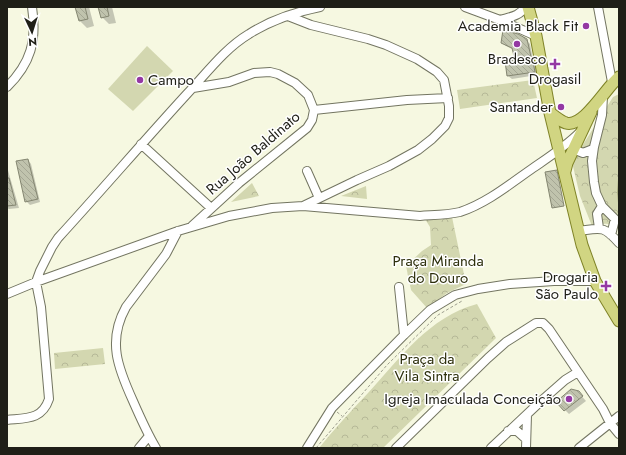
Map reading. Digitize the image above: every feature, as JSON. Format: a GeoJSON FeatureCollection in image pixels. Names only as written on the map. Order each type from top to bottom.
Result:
{"type":"FeatureCollection","features":[{"type":"Feature","properties":{"kind":"main road"},"geometry":{"type":"LineString","coordinates":[[527,7],[536,36],[550,112],[587,260],[595,281],[619,321]]}},
{"type":"Feature","properties":{"kind":"main road"},"geometry":{"type":"LineString","coordinates":[[550,112],[562,121],[570,124],[576,122],[592,108],[616,80]]}},
{"type":"Feature","properties":{"kind":"main road"},"geometry":{"type":"LineString","coordinates":[[565,174],[567,162],[592,108]]}},
{"type":"Feature","properties":{"kind":"street"},"geometry":{"type":"LineString","coordinates":[[7,87],[17,76],[29,56],[34,34],[32,7]]}},
{"type":"Feature","properties":{"kind":"street"},"geometry":{"type":"LineString","coordinates":[[7,420],[35,416],[43,410],[49,399],[41,307],[36,282],[52,247],[58,238],[217,61],[240,41],[262,26],[303,11],[320,7]]}},
{"type":"Feature","properties":{"kind":"street"},"geometry":{"type":"LineString","coordinates":[[466,7],[536,36]]}},
{"type":"Feature","properties":{"kind":"street"},"geometry":{"type":"LineString","coordinates":[[500,20],[515,16],[527,7]]}},
{"type":"Feature","properties":{"kind":"street"},"geometry":{"type":"LineString","coordinates":[[598,7],[616,80]]}},
{"type":"Feature","properties":{"kind":"street"},"geometry":{"type":"LineString","coordinates":[[288,16],[311,26],[368,39],[417,59],[440,75],[446,84],[448,98],[449,118],[445,126],[418,150],[389,166],[303,206]]}},
{"type":"Feature","properties":{"kind":"street","name":"Rua João Baldinato"},"geometry":{"type":"LineString","coordinates":[[190,228],[239,182],[307,128],[312,120],[314,110],[308,95],[303,90],[295,83],[274,72],[254,73],[229,82],[193,88]]}},
{"type":"Feature","properties":{"kind":"street"},"geometry":{"type":"LineString","coordinates":[[603,96],[602,115],[593,149],[592,161],[596,193],[602,206],[615,219],[611,234]]}},
{"type":"Feature","properties":{"kind":"street"},"geometry":{"type":"LineString","coordinates":[[314,110],[407,100],[448,98]]}},
{"type":"Feature","properties":{"kind":"street"},"geometry":{"type":"LineString","coordinates":[[7,294],[36,282],[178,232],[236,214],[272,208],[303,206],[420,216],[458,212],[477,205],[494,196],[560,149],[584,128]]}},
{"type":"Feature","properties":{"kind":"street"},"geometry":{"type":"LineString","coordinates":[[141,144],[211,208]]}},
{"type":"Feature","properties":{"kind":"street"},"geometry":{"type":"LineString","coordinates":[[573,149],[583,153],[593,149]]}},
{"type":"Feature","properties":{"kind":"street"},"geometry":{"type":"LineString","coordinates":[[307,172],[319,198]]}},
{"type":"Feature","properties":{"kind":"street"},"geometry":{"type":"LineString","coordinates":[[599,228],[597,214],[602,206]]}},
{"type":"Feature","properties":{"kind":"street"},"geometry":{"type":"LineString","coordinates":[[579,231],[599,228],[604,229],[619,243]]}},
{"type":"Feature","properties":{"kind":"street"},"geometry":{"type":"LineString","coordinates":[[156,448],[149,436],[120,370],[116,356],[116,331],[121,315],[126,307],[166,254],[178,232]]}},
{"type":"Feature","properties":{"kind":"street"},"geometry":{"type":"LineString","coordinates":[[307,448],[332,408],[404,334],[430,310],[455,295],[478,289],[510,284],[554,281],[595,281]]}},
{"type":"Feature","properties":{"kind":"street"},"geometry":{"type":"LineString","coordinates":[[399,287],[404,334]]}},
{"type":"Feature","properties":{"kind":"street"},"geometry":{"type":"LineString","coordinates":[[396,448],[500,347],[531,326],[539,323],[543,323],[549,328],[610,423],[619,434]]}},
{"type":"Feature","properties":{"kind":"street"},"geometry":{"type":"LineString","coordinates":[[491,448],[565,380],[578,372]]}},
{"type":"Feature","properties":{"kind":"street"},"geometry":{"type":"LineString","coordinates":[[526,448],[527,414]]}},
{"type":"Feature","properties":{"kind":"street"},"geometry":{"type":"LineString","coordinates":[[579,448],[619,416]]}},
{"type":"Feature","properties":{"kind":"street"},"geometry":{"type":"LineString","coordinates":[[508,431],[517,431],[526,438]]}},
{"type":"Feature","properties":{"kind":"street"},"geometry":{"type":"LineString","coordinates":[[139,448],[149,436]]}},
{"type":"Feature","properties":{"kind":"path"},"geometry":{"type":"LineString","coordinates":[[316,448],[387,365],[438,315],[462,301]]}},
{"type":"Feature","properties":{"kind":"green space","name":"Campo"},"geometry":{"type":"Polygon","coordinates":[[[147,46],[173,71],[133,111],[108,89],[147,46]]]}},
{"type":"Feature","properties":{"kind":"green space"},"geometry":{"type":"Polygon","coordinates":[[[533,80],[537,98],[460,109],[457,90],[533,80]]]}},
{"type":"Feature","properties":{"kind":"green space"},"geometry":{"type":"Polygon","coordinates":[[[619,94],[619,230],[610,224],[599,224],[592,226],[580,196],[572,162],[613,97],[619,94]]]}},
{"type":"Feature","properties":{"kind":"green space"},"geometry":{"type":"Polygon","coordinates":[[[252,183],[259,196],[231,202],[252,183]]]}},
{"type":"Feature","properties":{"kind":"green space"},"geometry":{"type":"Polygon","coordinates":[[[366,186],[367,199],[341,196],[366,186]]]}},
{"type":"Feature","properties":{"kind":"green space","name":"Praça Miranda do Douro"},"geometry":{"type":"Polygon","coordinates":[[[452,217],[466,284],[447,293],[427,308],[411,290],[406,266],[431,245],[430,227],[425,219],[452,217]]]}},
{"type":"Feature","properties":{"kind":"green space","name":"Praça da Vila Sintra"},"geometry":{"type":"Polygon","coordinates":[[[477,304],[496,338],[383,448],[319,448],[416,340],[444,318],[477,304]]]}},
{"type":"Feature","properties":{"kind":"green space"},"geometry":{"type":"Polygon","coordinates":[[[103,348],[105,364],[55,369],[54,353],[103,348]]]}},
{"type":"Feature","properties":{"kind":"building"},"geometry":{"type":"Polygon","coordinates":[[[75,7],[85,7],[88,19],[79,21],[75,7]]]}},
{"type":"Feature","properties":{"kind":"building"},"geometry":{"type":"Polygon","coordinates":[[[98,7],[107,7],[109,16],[101,18],[98,7]]]}},
{"type":"Feature","properties":{"kind":"building"},"geometry":{"type":"Polygon","coordinates":[[[503,30],[518,34],[527,39],[535,72],[507,76],[505,61],[515,60],[512,48],[501,43],[503,30]]]}},
{"type":"Feature","properties":{"kind":"building"},"geometry":{"type":"Polygon","coordinates":[[[28,159],[38,199],[25,202],[16,161],[28,159]]]}},
{"type":"Feature","properties":{"kind":"building"},"geometry":{"type":"Polygon","coordinates":[[[557,170],[564,206],[552,208],[545,172],[557,170]]]}},
{"type":"Feature","properties":{"kind":"building"},"geometry":{"type":"Polygon","coordinates":[[[7,178],[9,178],[16,205],[7,206],[7,178]]]}},
{"type":"Feature","properties":{"kind":"building","name":"Igreja Imaculada Conceição"},"geometry":{"type":"Polygon","coordinates":[[[571,389],[579,391],[583,396],[564,411],[556,402],[571,389]]]}},
{"type":"Feature","properties":{"kind":"waterway"},"geometry":{"type":"LineString","coordinates":[[619,179],[619,203]]}},
{"type":"Feature","properties":{"kind":"place","name":"Academia Black Fit"},"geometry":{"type":"Point","coordinates":[586,26]}},
{"type":"Feature","properties":{"kind":"place","name":"Bradesco"},"geometry":{"type":"Point","coordinates":[517,44]}},
{"type":"Feature","properties":{"kind":"place","name":"Drogasil"},"geometry":{"type":"Point","coordinates":[555,64]}},
{"type":"Feature","properties":{"kind":"place","name":"Campo"},"geometry":{"type":"Point","coordinates":[140,80]}},
{"type":"Feature","properties":{"kind":"place","name":"Santander"},"geometry":{"type":"Point","coordinates":[561,107]}},
{"type":"Feature","properties":{"kind":"place","name":"Drogaria São Paulo"},"geometry":{"type":"Point","coordinates":[606,286]}},
{"type":"Feature","properties":{"kind":"place","name":"Igreja Imaculada Conceição"},"geometry":{"type":"Point","coordinates":[569,399]}}]}
